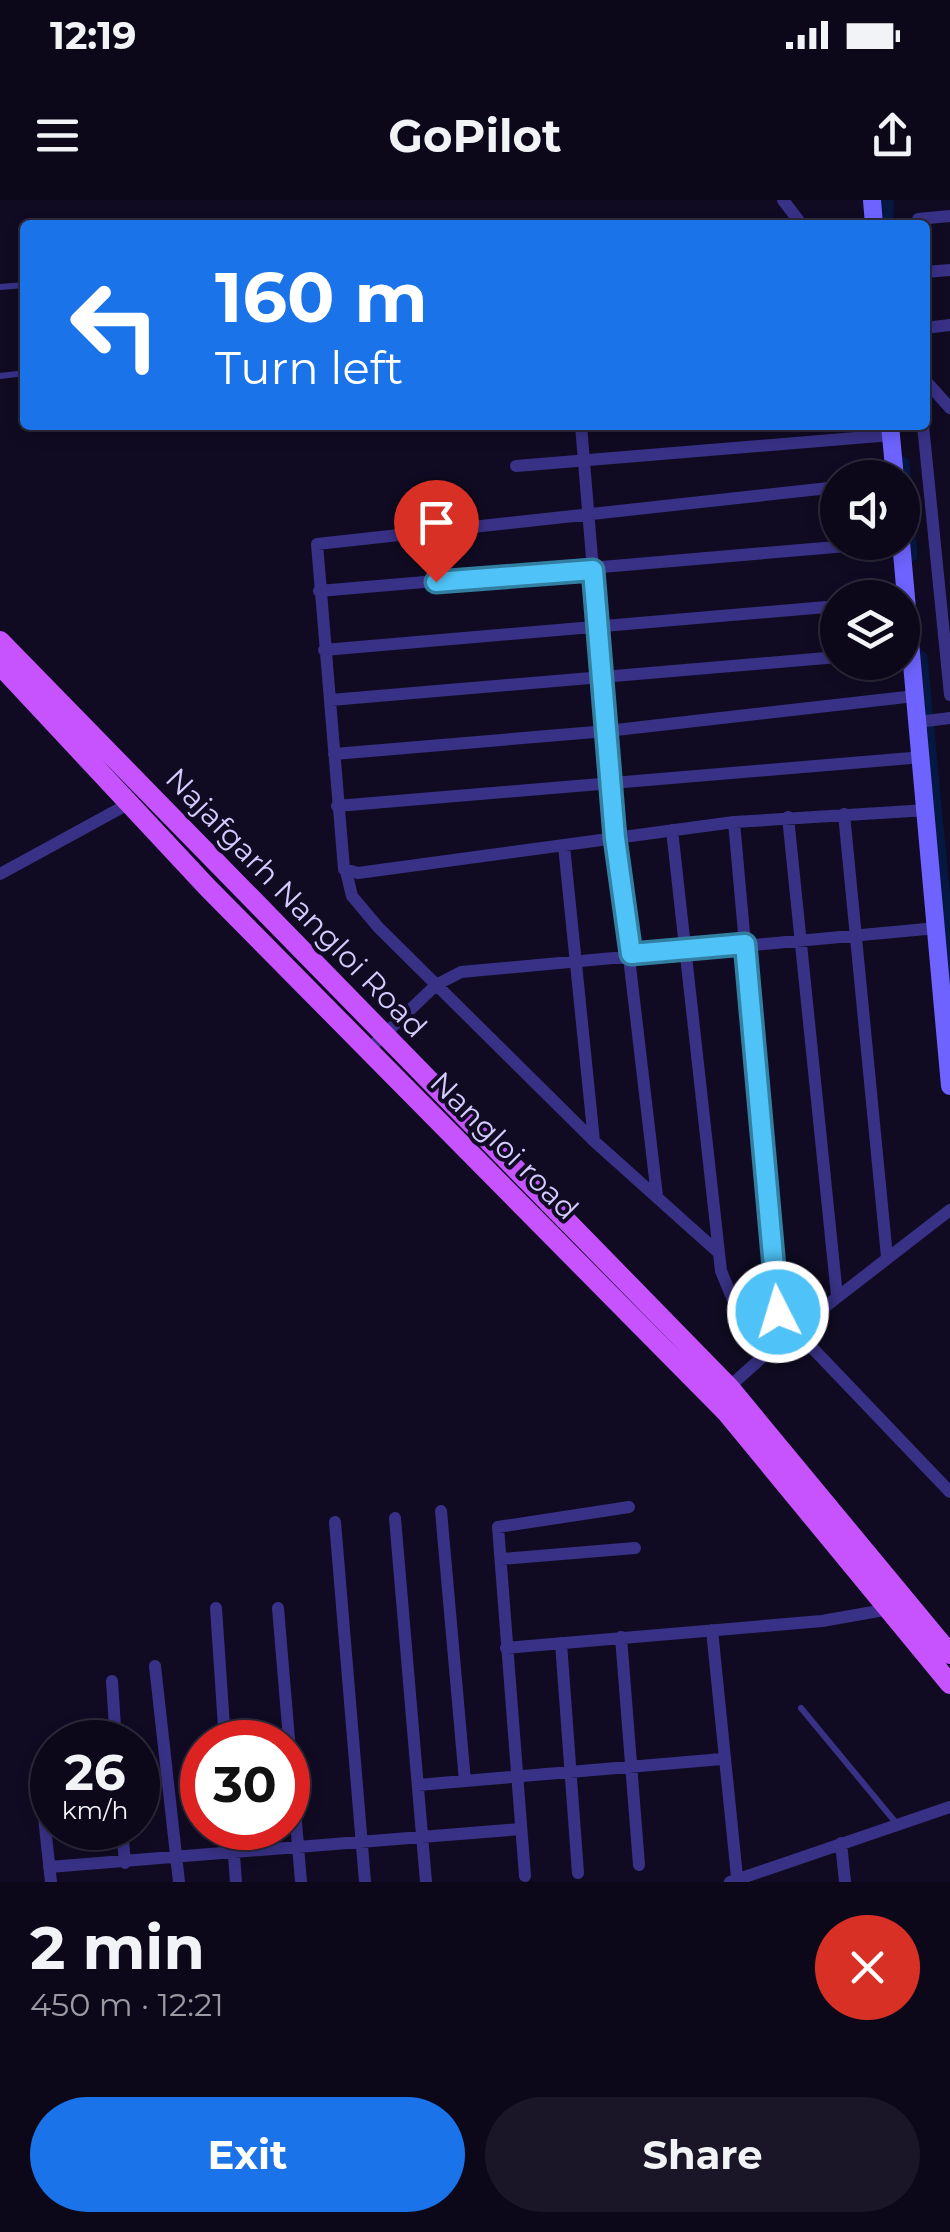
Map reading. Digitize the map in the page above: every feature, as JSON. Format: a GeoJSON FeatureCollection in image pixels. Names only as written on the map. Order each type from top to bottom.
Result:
{"type":"FeatureCollection","features":[{"type":"Feature","properties":{"kind":"main road","name":"Najafgarh Nangloi Road"},"geometry":{"type":"LineString","coordinates":[[0,640],[375,1043],[729,1387],[748,1424],[950,1654]]}},
{"type":"Feature","properties":{"kind":"main road","name":"Nangloi road"},"geometry":{"type":"LineString","coordinates":[[0,665],[130,803],[375,1043],[748,1424],[950,1684]]}},
{"type":"Feature","properties":{"kind":"street"},"geometry":{"type":"LineString","coordinates":[[783,200],[798,220]]}},
{"type":"Feature","properties":{"kind":"street"},"geometry":{"type":"LineString","coordinates":[[918,219],[950,216]]}},
{"type":"Feature","properties":{"kind":"street"},"geometry":{"type":"LineString","coordinates":[[930,386],[950,408]]}},
{"type":"Feature","properties":{"kind":"street"},"geometry":{"type":"LineString","coordinates":[[581,430],[615,838],[657,1196]]}},
{"type":"Feature","properties":{"kind":"street"},"geometry":{"type":"LineString","coordinates":[[516,466],[891,430],[894,460]]}},
{"type":"Feature","properties":{"kind":"street"},"geometry":{"type":"LineString","coordinates":[[924,430],[950,695]]}},
{"type":"Feature","properties":{"kind":"street"},"geometry":{"type":"LineString","coordinates":[[719,1253],[594,1141],[357,904],[346,871],[337,806],[316,547],[320,542],[820,489]]}},
{"type":"Feature","properties":{"kind":"street"},"geometry":{"type":"LineString","coordinates":[[319,591],[820,549]]}},
{"type":"Feature","properties":{"kind":"street"},"geometry":{"type":"LineString","coordinates":[[324,650],[820,608]]}},
{"type":"Feature","properties":{"kind":"street"},"geometry":{"type":"LineString","coordinates":[[331,700],[820,659]]}},
{"type":"Feature","properties":{"kind":"street"},"geometry":{"type":"LineString","coordinates":[[913,680],[922,721],[950,1086]]}},
{"type":"Feature","properties":{"kind":"street"},"geometry":{"type":"LineString","coordinates":[[334,754],[608,730],[916,696]]}},
{"type":"Feature","properties":{"kind":"street"},"geometry":{"type":"LineString","coordinates":[[922,721],[948,718]]}},
{"type":"Feature","properties":{"kind":"street"},"geometry":{"type":"LineString","coordinates":[[337,806],[923,757]]}},
{"type":"Feature","properties":{"kind":"street"},"geometry":{"type":"LineString","coordinates":[[0,874],[130,803]]}},
{"type":"Feature","properties":{"kind":"street"},"geometry":{"type":"LineString","coordinates":[[346,871],[358,874],[734,822],[928,810]]}},
{"type":"Feature","properties":{"kind":"street"},"geometry":{"type":"LineString","coordinates":[[844,814],[852,934],[887,1256]]}},
{"type":"Feature","properties":{"kind":"street"},"geometry":{"type":"LineString","coordinates":[[788,817],[837,1296]]}},
{"type":"Feature","properties":{"kind":"street"},"geometry":{"type":"LineString","coordinates":[[734,822],[778,1306],[795,1330],[950,1492]]}},
{"type":"Feature","properties":{"kind":"street"},"geometry":{"type":"LineString","coordinates":[[672,830],[719,1253],[727,1292],[776,1344]]}},
{"type":"Feature","properties":{"kind":"street"},"geometry":{"type":"LineString","coordinates":[[564,846],[594,1141]]}},
{"type":"Feature","properties":{"kind":"street"},"geometry":{"type":"LineString","coordinates":[[375,1043],[436,985],[462,972],[937,928]]}},
{"type":"Feature","properties":{"kind":"street"},"geometry":{"type":"LineString","coordinates":[[729,1387],[776,1344],[950,1210]]}},
{"type":"Feature","properties":{"kind":"street"},"geometry":{"type":"LineString","coordinates":[[525,1876],[498,1529],[502,1524],[630,1507]]}},
{"type":"Feature","properties":{"kind":"street"},"geometry":{"type":"LineString","coordinates":[[441,1511],[465,1781]]}},
{"type":"Feature","properties":{"kind":"street"},"geometry":{"type":"LineString","coordinates":[[395,1518],[426,1882]]}},
{"type":"Feature","properties":{"kind":"street"},"geometry":{"type":"LineString","coordinates":[[335,1522],[364,1882]]}},
{"type":"Feature","properties":{"kind":"street"},"geometry":{"type":"LineString","coordinates":[[500,1558],[635,1548]]}},
{"type":"Feature","properties":{"kind":"street"},"geometry":{"type":"LineString","coordinates":[[216,1608],[224,1720]]}},
{"type":"Feature","properties":{"kind":"street"},"geometry":{"type":"LineString","coordinates":[[278,1608],[287,1720]]}},
{"type":"Feature","properties":{"kind":"street"},"geometry":{"type":"LineString","coordinates":[[506,1648],[822,1621],[890,1610]]}},
{"type":"Feature","properties":{"kind":"street"},"geometry":{"type":"LineString","coordinates":[[712,1630],[734,1880],[950,1806]]}},
{"type":"Feature","properties":{"kind":"street"},"geometry":{"type":"LineString","coordinates":[[621,1637],[640,1864]]}},
{"type":"Feature","properties":{"kind":"street"},"geometry":{"type":"LineString","coordinates":[[561,1643],[578,1873]]}},
{"type":"Feature","properties":{"kind":"street"},"geometry":{"type":"LineString","coordinates":[[155,1666],[179,1882]]}},
{"type":"Feature","properties":{"kind":"street"},"geometry":{"type":"LineString","coordinates":[[112,1681],[115,1720]]}},
{"type":"Feature","properties":{"kind":"street"},"geometry":{"type":"LineString","coordinates":[[418,1785],[722,1758]]}},
{"type":"Feature","properties":{"kind":"street"},"geometry":{"type":"LineString","coordinates":[[310,1845],[521,1829]]}},
{"type":"Feature","properties":{"kind":"street"},"geometry":{"type":"LineString","coordinates":[[841,1843],[845,1882]]}},
{"type":"Feature","properties":{"kind":"street"},"geometry":{"type":"LineString","coordinates":[[47,1850],[51,1882]]}},
{"type":"Feature","properties":{"kind":"street"},"geometry":{"type":"LineString","coordinates":[[124,1850],[125,1863]]}},
{"type":"Feature","properties":{"kind":"street"},"geometry":{"type":"LineString","coordinates":[[49,1867],[255,1850]]}},
{"type":"Feature","properties":{"kind":"street"},"geometry":{"type":"LineString","coordinates":[[298,1850],[301,1882]]}},
{"type":"Feature","properties":{"kind":"street"},"geometry":{"type":"LineString","coordinates":[[234,1852],[236,1882]]}},
{"type":"Feature","properties":{"kind":"lane"},"geometry":{"type":"LineString","coordinates":[[801,1708],[898,1824]]}},
{"type":"Feature","properties":{"kind":"waterway"},"geometry":{"type":"LineString","coordinates":[[886,200],[886,220]]}},
{"type":"Feature","properties":{"kind":"waterway"},"geometry":{"type":"LineString","coordinates":[[920,658],[950,973]]}},
{"type":"Feature","properties":{"kind":"route"},"geometry":{"type":"LineString","coordinates":[[436,582],[593,570],[615,838],[631,954],[745,944],[778,1312]]}}]}
